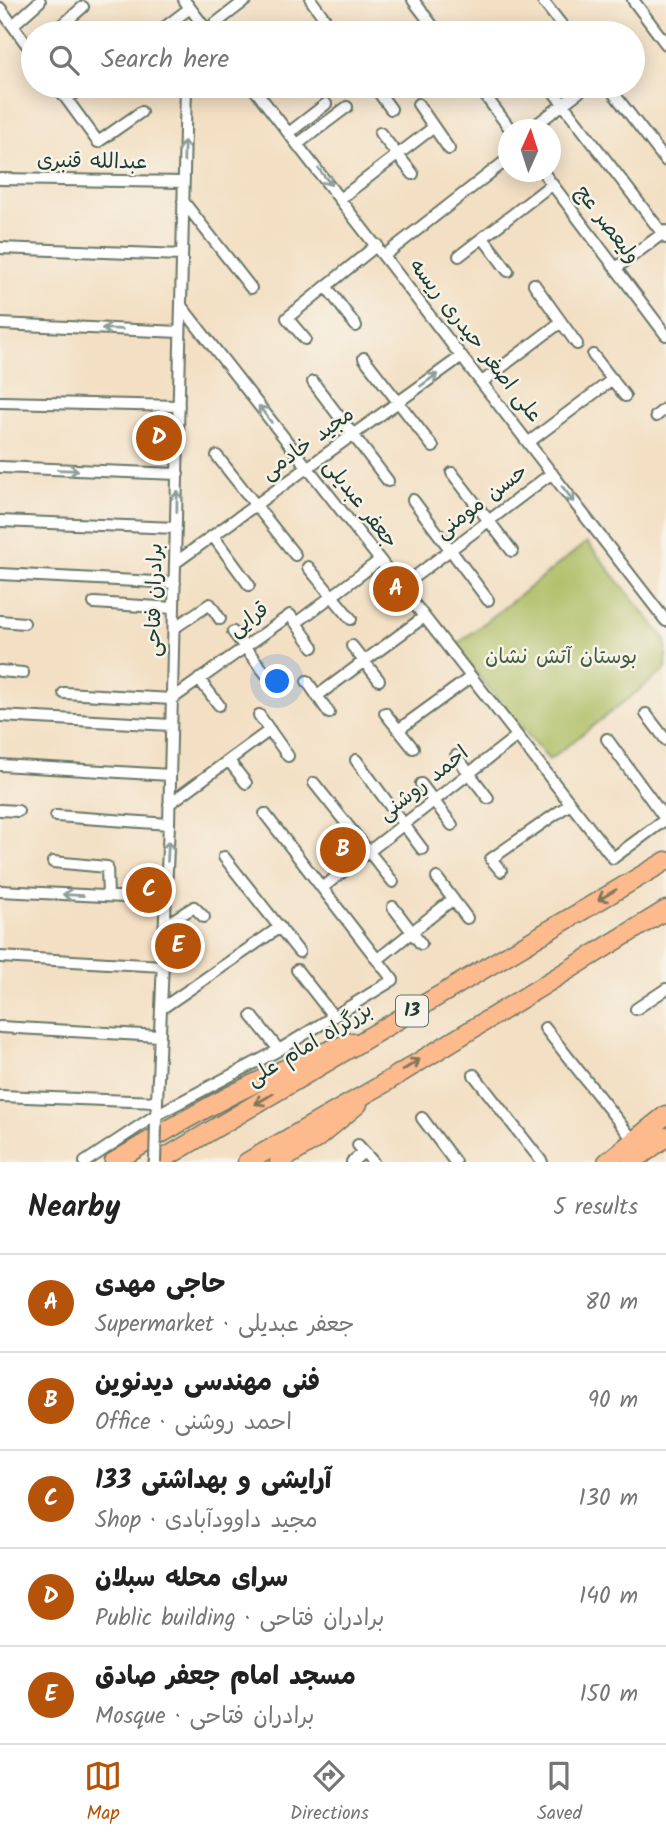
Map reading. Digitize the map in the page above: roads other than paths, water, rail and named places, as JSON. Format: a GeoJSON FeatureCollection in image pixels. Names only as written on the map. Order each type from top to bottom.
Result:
{"type":"FeatureCollection","features":[{"type":"Feature","properties":{"kind":"main road","name":"بزرگراه امام علی"},"geometry":{"type":"LineString","coordinates":[[157,1162],[666,861]]}},
{"type":"Feature","properties":{"kind":"main road","name":"13"},"geometry":{"type":"LineString","coordinates":[[247,1162],[378,1087],[666,910]]}},
{"type":"Feature","properties":{"kind":"main road"},"geometry":{"type":"LineString","coordinates":[[114,1162],[169,1128],[273,1075],[314,1056],[369,1036]]}},
{"type":"Feature","properties":{"kind":"main road"},"geometry":{"type":"LineString","coordinates":[[279,1162],[316,1139],[378,1087]]}},
{"type":"Feature","properties":{"kind":"main road"},"geometry":{"type":"LineString","coordinates":[[607,1162],[666,1115]]}},
{"type":"Feature","properties":{"kind":"main road"},"geometry":{"type":"LineString","coordinates":[[632,1162],[664,1143]]}},
{"type":"Feature","properties":{"kind":"street"},"geometry":{"type":"LineString","coordinates":[[4,0],[0,6],[21,37]]}},
{"type":"Feature","properties":{"kind":"street"},"geometry":{"type":"LineString","coordinates":[[220,21],[246,0]]}},
{"type":"Feature","properties":{"kind":"street"},"geometry":{"type":"LineString","coordinates":[[311,0],[326,21]]}},
{"type":"Feature","properties":{"kind":"street"},"geometry":{"type":"LineString","coordinates":[[413,0],[429,21]]}},
{"type":"Feature","properties":{"kind":"street"},"geometry":{"type":"LineString","coordinates":[[542,0],[559,21]]}},
{"type":"Feature","properties":{"kind":"street"},"geometry":{"type":"LineString","coordinates":[[633,0],[666,44]]}},
{"type":"Feature","properties":{"kind":"street"},"geometry":{"type":"LineString","coordinates":[[12,25],[40,1]]}},
{"type":"Feature","properties":{"kind":"street"},"geometry":{"type":"LineString","coordinates":[[169,21],[187,4],[199,21]]}},
{"type":"Feature","properties":{"kind":"street"},"geometry":{"type":"LineString","coordinates":[[67,21],[83,7]]}},
{"type":"Feature","properties":{"kind":"street"},"geometry":{"type":"LineString","coordinates":[[66,98],[98,142],[141,112]]}},
{"type":"Feature","properties":{"kind":"street","name":"برادران فتاحی"},"geometry":{"type":"LineString","coordinates":[[157,1162],[156,1120],[169,824],[186,98]]}},
{"type":"Feature","properties":{"kind":"street","name":"علی اصغر حیدری ریسه"},"geometry":{"type":"LineString","coordinates":[[262,98],[666,621]]}},
{"type":"Feature","properties":{"kind":"street"},"geometry":{"type":"LineString","coordinates":[[383,98],[391,109]]}},
{"type":"Feature","properties":{"kind":"street"},"geometry":{"type":"LineString","coordinates":[[487,98],[503,119]]}},
{"type":"Feature","properties":{"kind":"street"},"geometry":{"type":"LineString","coordinates":[[558,98],[665,234],[616,268]]}},
{"type":"Feature","properties":{"kind":"street"},"geometry":{"type":"LineString","coordinates":[[543,119],[571,98]]}},
{"type":"Feature","properties":{"kind":"street"},"geometry":{"type":"LineString","coordinates":[[617,98],[666,161]]}},
{"type":"Feature","properties":{"kind":"street"},"geometry":{"type":"LineString","coordinates":[[290,132],[326,104]]}},
{"type":"Feature","properties":{"kind":"street"},"geometry":{"type":"LineString","coordinates":[[418,104],[449,149]]}},
{"type":"Feature","properties":{"kind":"street"},"geometry":{"type":"LineString","coordinates":[[299,143],[347,107]]}},
{"type":"Feature","properties":{"kind":"street"},"geometry":{"type":"LineString","coordinates":[[341,198],[434,127]]}},
{"type":"Feature","properties":{"kind":"street"},"geometry":{"type":"LineString","coordinates":[[380,133],[413,174]]}},
{"type":"Feature","properties":{"kind":"street"},"geometry":{"type":"LineString","coordinates":[[305,339],[287,318],[326,286],[498,167]]}},
{"type":"Feature","properties":{"kind":"street","name":"عبدالله قنبری"},"geometry":{"type":"LineString","coordinates":[[0,179],[183,182]]}},
{"type":"Feature","properties":{"kind":"street"},"geometry":{"type":"LineString","coordinates":[[459,256],[552,184]]}},
{"type":"Feature","properties":{"kind":"street","name":"ولیعصر عج"},"geometry":{"type":"LineString","coordinates":[[552,184],[665,331]]}},
{"type":"Feature","properties":{"kind":"street"},"geometry":{"type":"LineString","coordinates":[[183,201],[251,288]]}},
{"type":"Feature","properties":{"kind":"street"},"geometry":{"type":"LineString","coordinates":[[483,238],[508,271]]}},
{"type":"Feature","properties":{"kind":"street"},"geometry":{"type":"LineString","coordinates":[[0,248],[182,256]]}},
{"type":"Feature","properties":{"kind":"street"},"geometry":{"type":"LineString","coordinates":[[534,284],[577,344]]}},
{"type":"Feature","properties":{"kind":"street"},"geometry":{"type":"LineString","coordinates":[[326,286],[356,326]]}},
{"type":"Feature","properties":{"kind":"street","name":"جعفر عبدیلی"},"geometry":{"type":"LineString","coordinates":[[182,307],[613,858],[666,820]]}},
{"type":"Feature","properties":{"kind":"street"},"geometry":{"type":"LineString","coordinates":[[482,382],[561,322]]}},
{"type":"Feature","properties":{"kind":"street"},"geometry":{"type":"LineString","coordinates":[[0,324],[180,332]]}},
{"type":"Feature","properties":{"kind":"street"},"geometry":{"type":"LineString","coordinates":[[593,355],[625,396]]}},
{"type":"Feature","properties":{"kind":"street","name":"مجید خادمی"},"geometry":{"type":"LineString","coordinates":[[175,563],[462,356]]}},
{"type":"Feature","properties":{"kind":"street"},"geometry":{"type":"LineString","coordinates":[[364,358],[433,447]]}},
{"type":"Feature","properties":{"kind":"street"},"geometry":{"type":"LineString","coordinates":[[528,442],[613,379]]}},
{"type":"Feature","properties":{"kind":"street"},"geometry":{"type":"LineString","coordinates":[[313,382],[388,481]]}},
{"type":"Feature","properties":{"kind":"street"},"geometry":{"type":"LineString","coordinates":[[0,402],[179,406]]}},
{"type":"Feature","properties":{"kind":"street"},"geometry":{"type":"LineString","coordinates":[[656,416],[666,408]]}},
{"type":"Feature","properties":{"kind":"street"},"geometry":{"type":"LineString","coordinates":[[218,456],[295,555]]}},
{"type":"Feature","properties":{"kind":"street"},"geometry":{"type":"LineString","coordinates":[[0,467],[178,474]]}},
{"type":"Feature","properties":{"kind":"street"},"geometry":{"type":"LineString","coordinates":[[452,473],[512,551]]}},
{"type":"Feature","properties":{"kind":"street","name":"حسن مومنی"},"geometry":{"type":"LineString","coordinates":[[401,587],[552,473]]}},
{"type":"Feature","properties":{"kind":"street"},"geometry":{"type":"LineString","coordinates":[[413,500],[488,600]]}},
{"type":"Feature","properties":{"kind":"street"},"geometry":{"type":"LineString","coordinates":[[0,521],[176,528]]}},
{"type":"Feature","properties":{"kind":"street"},"geometry":{"type":"LineString","coordinates":[[213,536],[250,585]]}},
{"type":"Feature","properties":{"kind":"street","name":"قرایی"},"geometry":{"type":"LineString","coordinates":[[172,699],[290,615],[296,623],[380,560]]}},
{"type":"Feature","properties":{"kind":"street"},"geometry":{"type":"LineString","coordinates":[[308,567],[351,619]]}},
{"type":"Feature","properties":{"kind":"street"},"geometry":{"type":"LineString","coordinates":[[0,574],[175,583]]}},
{"type":"Feature","properties":{"kind":"street"},"geometry":{"type":"LineString","coordinates":[[94,603],[174,608]]}},
{"type":"Feature","properties":{"kind":"street"},"geometry":{"type":"LineString","coordinates":[[174,628],[210,604],[220,619]]}},
{"type":"Feature","properties":{"kind":"street"},"geometry":{"type":"LineString","coordinates":[[317,696],[424,617]]}},
{"type":"Feature","properties":{"kind":"street"},"geometry":{"type":"LineString","coordinates":[[0,621],[24,623]]}},
{"type":"Feature","properties":{"kind":"street"},"geometry":{"type":"LineString","coordinates":[[296,623],[313,648]]}},
{"type":"Feature","properties":{"kind":"street"},"geometry":{"type":"LineString","coordinates":[[233,632],[266,674]]}},
{"type":"Feature","properties":{"kind":"street"},"geometry":{"type":"LineString","coordinates":[[352,646],[379,681]]}},
{"type":"Feature","properties":{"kind":"street"},"geometry":{"type":"LineString","coordinates":[[0,671],[23,673]]}},
{"type":"Feature","properties":{"kind":"street"},"geometry":{"type":"LineString","coordinates":[[398,730],[471,677]]}},
{"type":"Feature","properties":{"kind":"street"},"geometry":{"type":"LineString","coordinates":[[200,679],[219,705]]}},
{"type":"Feature","properties":{"kind":"street"},"geometry":{"type":"LineString","coordinates":[[307,681],[329,713]]}},
{"type":"Feature","properties":{"kind":"street"},"geometry":{"type":"LineString","coordinates":[[64,693],[172,699]]}},
{"type":"Feature","properties":{"kind":"street"},"geometry":{"type":"LineString","coordinates":[[385,713],[413,748]]}},
{"type":"Feature","properties":{"kind":"street"},"geometry":{"type":"LineString","coordinates":[[646,714],[666,740]]}},
{"type":"Feature","properties":{"kind":"street"},"geometry":{"type":"LineString","coordinates":[[259,715],[288,756]]}},
{"type":"Feature","properties":{"kind":"street"},"geometry":{"type":"LineString","coordinates":[[0,716],[171,725]]}},
{"type":"Feature","properties":{"kind":"street"},"geometry":{"type":"LineString","coordinates":[[169,804],[270,730]]}},
{"type":"Feature","properties":{"kind":"street","name":"احمد روشنی"},"geometry":{"type":"LineString","coordinates":[[322,888],[517,736]]}},
{"type":"Feature","properties":{"kind":"street"},"geometry":{"type":"LineString","coordinates":[[607,739],[666,820]]}},
{"type":"Feature","properties":{"kind":"street"},"geometry":{"type":"LineString","coordinates":[[456,756],[488,799]]}},
{"type":"Feature","properties":{"kind":"street"},"geometry":{"type":"LineString","coordinates":[[356,760],[422,849]]}},
{"type":"Feature","properties":{"kind":"street"},"geometry":{"type":"LineString","coordinates":[[229,761],[246,783]]}},
{"type":"Feature","properties":{"kind":"street"},"geometry":{"type":"LineString","coordinates":[[0,765],[170,775]]}},
{"type":"Feature","properties":{"kind":"street"},"geometry":{"type":"LineString","coordinates":[[314,783],[393,882]]}},
{"type":"Feature","properties":{"kind":"street"},"geometry":{"type":"LineString","coordinates":[[421,784],[452,824]]}},
{"type":"Feature","properties":{"kind":"street"},"geometry":{"type":"LineString","coordinates":[[501,871],[491,859],[570,804]]}},
{"type":"Feature","properties":{"kind":"street"},"geometry":{"type":"LineString","coordinates":[[0,810],[18,811]]}},
{"type":"Feature","properties":{"kind":"street"},"geometry":{"type":"LineString","coordinates":[[85,1162],[279,1050],[393,980],[265,814]]}},
{"type":"Feature","properties":{"kind":"street"},"geometry":{"type":"LineString","coordinates":[[56,816],[169,824]]}},
{"type":"Feature","properties":{"kind":"street"},"geometry":{"type":"LineString","coordinates":[[224,857],[299,951]]}},
{"type":"Feature","properties":{"kind":"street"},"geometry":{"type":"LineString","coordinates":[[53,862],[107,867],[108,897]]}},
{"type":"Feature","properties":{"kind":"street"},"geometry":{"type":"LineString","coordinates":[[437,878],[467,918]]}},
{"type":"Feature","properties":{"kind":"street"},"geometry":{"type":"LineString","coordinates":[[0,891],[166,899]]}},
{"type":"Feature","properties":{"kind":"street"},"geometry":{"type":"LineString","coordinates":[[377,960],[453,899]]}},
{"type":"Feature","properties":{"kind":"street"},"geometry":{"type":"LineString","coordinates":[[165,925],[194,906],[204,917]]}},
{"type":"Feature","properties":{"kind":"street"},"geometry":{"type":"LineString","coordinates":[[393,907],[421,944]]}},
{"type":"Feature","properties":{"kind":"street"},"geometry":{"type":"LineString","coordinates":[[161,1009],[280,927]]}},
{"type":"Feature","properties":{"kind":"street"},"geometry":{"type":"LineString","coordinates":[[0,957],[163,966]]}},
{"type":"Feature","properties":{"kind":"street"},"geometry":{"type":"LineString","coordinates":[[298,970],[333,1016]]}},
{"type":"Feature","properties":{"kind":"street"},"geometry":{"type":"LineString","coordinates":[[636,1009],[666,989]]}},
{"type":"Feature","properties":{"kind":"street"},"geometry":{"type":"LineString","coordinates":[[252,1016],[279,1050]]}},
{"type":"Feature","properties":{"kind":"street"},"geometry":{"type":"LineString","coordinates":[[0,1027],[160,1036]]}},
{"type":"Feature","properties":{"kind":"street"},"geometry":{"type":"LineString","coordinates":[[545,1028],[634,1142]]}},
{"type":"Feature","properties":{"kind":"street"},"geometry":{"type":"LineString","coordinates":[[474,1075],[542,1162]]}},
{"type":"Feature","properties":{"kind":"street"},"geometry":{"type":"LineString","coordinates":[[0,1096],[158,1102]]}},
{"type":"Feature","properties":{"kind":"street"},"geometry":{"type":"LineString","coordinates":[[422,1118],[455,1162]]}},
{"type":"Feature","properties":{"kind":"street"},"geometry":{"type":"LineString","coordinates":[[352,1162],[361,1149],[373,1162]]}},
{"type":"Feature","properties":{"kind":"place","name":"سرای محله سبلان"},"geometry":{"type":"Point","coordinates":[159,438]}},
{"type":"Feature","properties":{"kind":"place","name":"حاجی مهدی"},"geometry":{"type":"Point","coordinates":[396,589]}},
{"type":"Feature","properties":{"kind":"place","name":"فنی مهندسی دیدنوین"},"geometry":{"type":"Point","coordinates":[343,850]}},
{"type":"Feature","properties":{"kind":"place","name":"آرایشی و بهداشتی 133"},"geometry":{"type":"Point","coordinates":[149,890]}},
{"type":"Feature","properties":{"kind":"place","name":"مسجد امام جعفر صادق"},"geometry":{"type":"Point","coordinates":[178,946]}},
{"type":"Feature","properties":{"kind":"park label","name":"بوستان آتش نشان"},"geometry":{"type":"Point","coordinates":[561,657]}}]}
